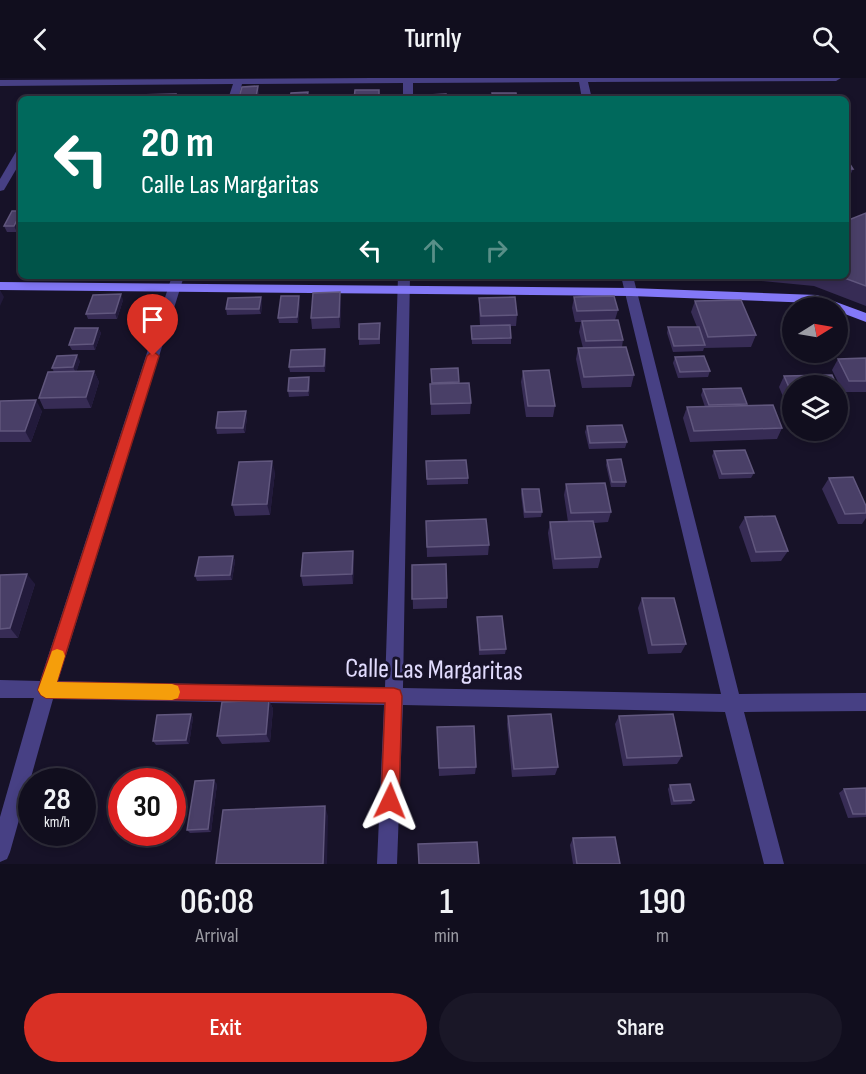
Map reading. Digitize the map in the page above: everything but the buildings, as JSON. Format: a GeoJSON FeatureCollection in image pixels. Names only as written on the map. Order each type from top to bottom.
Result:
{"type":"FeatureCollection","features":[{"type":"Feature","properties":{"kind":"street"},"geometry":{"type":"LineString","coordinates":[[0,83],[58,88],[238,83],[836,78]]}},
{"type":"Feature","properties":{"kind":"street"},"geometry":{"type":"LineString","coordinates":[[583,80],[586,96]]}},
{"type":"Feature","properties":{"kind":"street"},"geometry":{"type":"LineString","coordinates":[[408,82],[408,96]]}},
{"type":"Feature","properties":{"kind":"street"},"geometry":{"type":"LineString","coordinates":[[234,96],[238,83]]}},
{"type":"Feature","properties":{"kind":"street"},"geometry":{"type":"LineString","coordinates":[[0,189],[18,157]]}},
{"type":"Feature","properties":{"kind":"street"},"geometry":{"type":"LineString","coordinates":[[0,852],[46,690],[176,282]]}},
{"type":"Feature","properties":{"kind":"street"},"geometry":{"type":"LineString","coordinates":[[0,286],[176,282],[629,284],[818,299],[866,318]]}},
{"type":"Feature","properties":{"kind":"street"},"geometry":{"type":"LineString","coordinates":[[387,864],[394,696],[404,283]]}},
{"type":"Feature","properties":{"kind":"street"},"geometry":{"type":"LineString","coordinates":[[629,284],[774,864]]}},
{"type":"Feature","properties":{"kind":"street","name":"Calle Las Margaritas"},"geometry":{"type":"LineString","coordinates":[[0,689],[732,703],[866,702]]}},
{"type":"Feature","properties":{"kind":"slow traffic"},"geometry":{"type":"LineString","coordinates":[[57,656],[46,690],[172,692]]}},
{"type":"Feature","properties":{"kind":"route"},"geometry":{"type":"LineString","coordinates":[[153,356],[46,690],[394,696],[390,801]]}}]}
